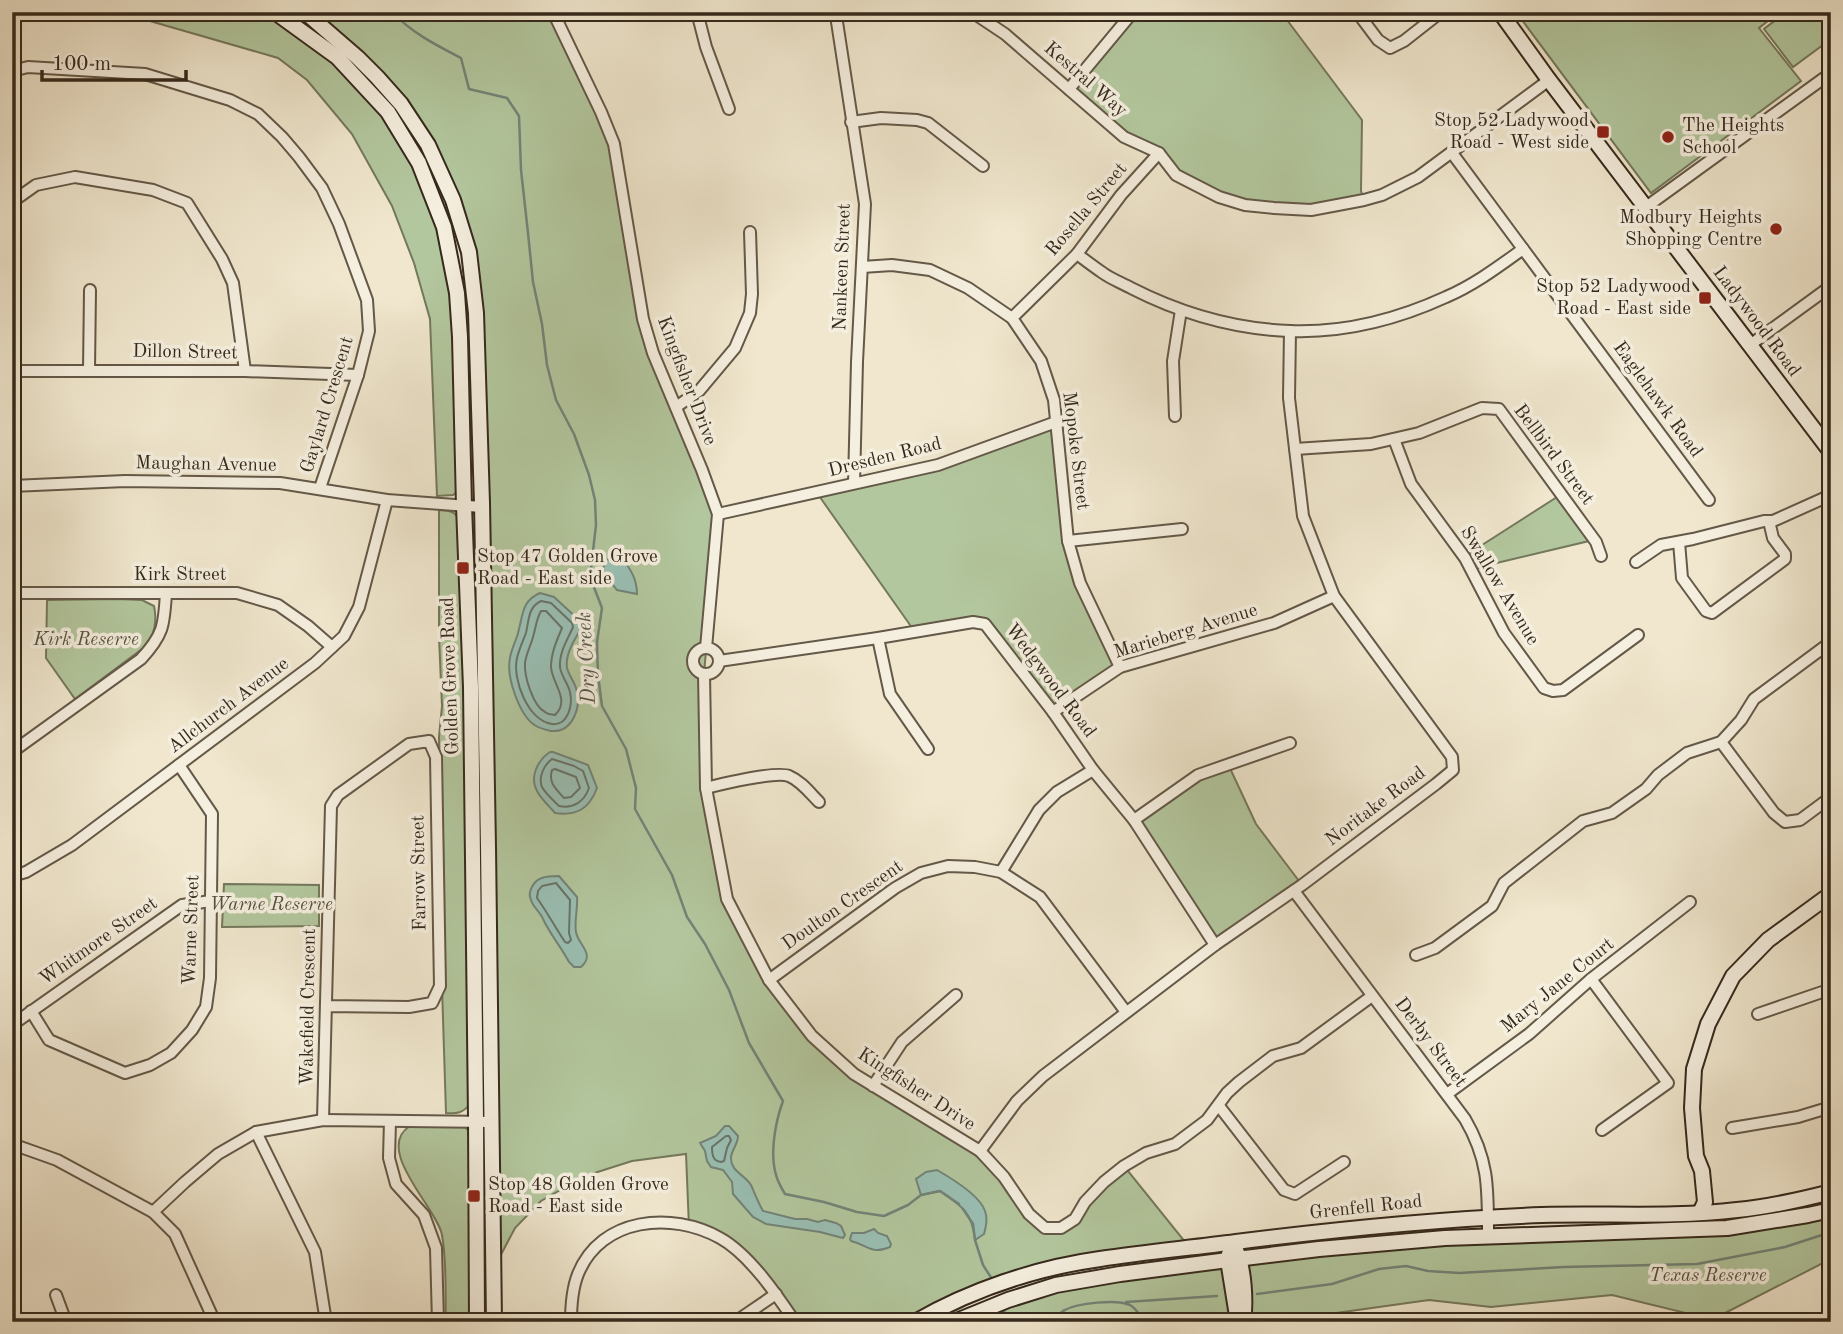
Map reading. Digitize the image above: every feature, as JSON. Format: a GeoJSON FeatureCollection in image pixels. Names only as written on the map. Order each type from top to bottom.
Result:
{"type":"FeatureCollection","features":[{"type":"Feature","properties":{"kind":"main road","name":"Golden Grove Road"},"geometry":{"type":"LineString","coordinates":[[275,12],[337,57],[388,112],[419,163],[444,227],[457,293],[484,1122],[494,1322]]}},
{"type":"Feature","properties":{"kind":"main road","name":"Golden Grove Road"},"geometry":{"type":"LineString","coordinates":[[305,12],[377,76],[401,104],[428,145],[453,200],[469,252],[476,313],[482,507],[484,1122],[477,1322]]}},
{"type":"Feature","properties":{"kind":"main road","name":"Ladywood Road"},"geometry":{"type":"LineString","coordinates":[[1500,12],[1831,453]]}},
{"type":"Feature","properties":{"kind":"main road"},"geometry":{"type":"LineString","coordinates":[[1701,1230],[1700,1213],[1705,1202],[1702,1171],[1696,1156],[1692,1108],[1694,1069],[1708,1024],[1734,976],[1768,940],[1831,894]]}},
{"type":"Feature","properties":{"kind":"main road","name":"Grenfell Road"},"geometry":{"type":"LineString","coordinates":[[915,1322],[939,1308],[1013,1280],[1049,1269],[1099,1259],[1364,1227],[1543,1215],[1700,1213],[1748,1209],[1831,1192]]}},
{"type":"Feature","properties":{"kind":"main road","name":"Grenfell Road"},"geometry":{"type":"LineString","coordinates":[[954,1322],[1012,1298],[1056,1285],[1234,1259],[1319,1249],[1488,1236],[1701,1230],[1751,1225],[1831,1210]]}},
{"type":"Feature","properties":{"kind":"main road"},"geometry":{"type":"LineString","coordinates":[[1233,1242],[1245,1309],[1240,1322]]}},
{"type":"Feature","properties":{"kind":"street","name":"Kingfisher Drive"},"geometry":{"type":"LineString","coordinates":[[553,12],[614,144],[643,319],[653,353],[718,514],[706,648]]}},
{"type":"Feature","properties":{"kind":"street"},"geometry":{"type":"LineString","coordinates":[[697,12],[706,47],[729,108]]}},
{"type":"Feature","properties":{"kind":"street","name":"Nankeen Street"},"geometry":{"type":"LineString","coordinates":[[839,12],[837,22],[865,204],[854,483]]}},
{"type":"Feature","properties":{"kind":"street","name":"Kestral Way"},"geometry":{"type":"LineString","coordinates":[[972,12],[989,23],[1124,137],[1159,153],[1176,176],[1219,197],[1245,205],[1311,210],[1382,195],[1418,177],[1549,80]]}},
{"type":"Feature","properties":{"kind":"street"},"geometry":{"type":"LineString","coordinates":[[989,23],[996,12]]}},
{"type":"Feature","properties":{"kind":"street"},"geometry":{"type":"LineString","coordinates":[[1069,89],[1133,12]]}},
{"type":"Feature","properties":{"kind":"street"},"geometry":{"type":"LineString","coordinates":[[1357,12],[1378,40],[1390,48],[1404,41],[1441,12]]}},
{"type":"Feature","properties":{"kind":"street","name":"Gaylard Crescent"},"geometry":{"type":"LineString","coordinates":[[12,71],[28,67],[145,74],[230,100],[258,114],[282,137],[322,188],[367,300],[369,331],[358,375],[320,488]]}},
{"type":"Feature","properties":{"kind":"street"},"geometry":{"type":"LineString","coordinates":[[1646,207],[1831,73]]}},
{"type":"Feature","properties":{"kind":"street"},"geometry":{"type":"LineString","coordinates":[[851,122],[881,118],[928,123],[983,166]]}},
{"type":"Feature","properties":{"kind":"street","name":"Rosella Street"},"geometry":{"type":"LineString","coordinates":[[1012,318],[1077,254],[1121,194],[1159,153]]}},
{"type":"Feature","properties":{"kind":"street","name":"Eaglehawk Road"},"geometry":{"type":"LineString","coordinates":[[1452,153],[1709,500]]}},
{"type":"Feature","properties":{"kind":"street"},"geometry":{"type":"LineString","coordinates":[[12,202],[36,185],[75,177],[153,190],[187,202],[222,259],[233,283],[245,372]]}},
{"type":"Feature","properties":{"kind":"street"},"geometry":{"type":"LineString","coordinates":[[676,407],[699,391],[735,348],[750,313],[750,232]]}},
{"type":"Feature","properties":{"kind":"street"},"geometry":{"type":"LineString","coordinates":[[1077,254],[1105,274],[1181,310],[1229,324],[1290,331],[1351,326],[1415,310],[1476,282],[1523,249]]}},
{"type":"Feature","properties":{"kind":"street","name":"Mopoke Street"},"geometry":{"type":"LineString","coordinates":[[862,267],[892,265],[930,270],[968,288],[1012,318],[1041,361],[1054,400],[1068,541],[1080,583],[1121,667]]}},
{"type":"Feature","properties":{"kind":"street"},"geometry":{"type":"LineString","coordinates":[[1750,345],[1831,286]]}},
{"type":"Feature","properties":{"kind":"street"},"geometry":{"type":"LineString","coordinates":[[89,370],[90,290]]}},
{"type":"Feature","properties":{"kind":"street"},"geometry":{"type":"LineString","coordinates":[[1175,416],[1173,361],[1181,310]]}},
{"type":"Feature","properties":{"kind":"street","name":"Noritake Road"},"geometry":{"type":"LineString","coordinates":[[980,1151],[1017,1101],[1044,1076],[1215,945],[1294,891],[1436,785],[1453,769],[1452,757],[1334,596],[1303,516],[1289,398],[1290,331]]}},
{"type":"Feature","properties":{"kind":"street","name":"Dillon Street"},"geometry":{"type":"LineString","coordinates":[[12,371],[358,375]]}},
{"type":"Feature","properties":{"kind":"street","name":"Bellbird Street"},"geometry":{"type":"LineString","coordinates":[[1295,449],[1371,444],[1419,433],[1482,408],[1499,410],[1596,542],[1601,555]]}},
{"type":"Feature","properties":{"kind":"street","name":"Dresden Road"},"geometry":{"type":"LineString","coordinates":[[718,514],[938,465],[1056,422]]}},
{"type":"Feature","properties":{"kind":"street","name":"Swallow Avenue"},"geometry":{"type":"LineString","coordinates":[[1394,439],[1411,484],[1465,558],[1504,634],[1544,688],[1563,690],[1638,635]]}},
{"type":"Feature","properties":{"kind":"street","name":"Maughan Avenue"},"geometry":{"type":"LineString","coordinates":[[12,486],[125,481],[280,482],[387,500],[482,507]]}},
{"type":"Feature","properties":{"kind":"street"},"geometry":{"type":"LineString","coordinates":[[1636,562],[1661,545],[1777,519],[1831,495]]}},
{"type":"Feature","properties":{"kind":"street","name":"Allchurch Avenue"},"geometry":{"type":"LineString","coordinates":[[12,876],[26,872],[72,845],[315,663],[344,636],[359,607],[387,500]]}},
{"type":"Feature","properties":{"kind":"street"},"geometry":{"type":"LineString","coordinates":[[1679,542],[1682,578],[1706,611],[1713,613],[1785,559],[1785,554],[1773,538],[1769,521]]}},
{"type":"Feature","properties":{"kind":"street"},"geometry":{"type":"LineString","coordinates":[[1068,541],[1182,529]]}},
{"type":"Feature","properties":{"kind":"street","name":"Kirk Street"},"geometry":{"type":"LineString","coordinates":[[12,593],[237,593],[278,605],[332,647]]}},
{"type":"Feature","properties":{"kind":"street"},"geometry":{"type":"LineString","coordinates":[[12,752],[141,659],[164,626],[166,593]]}},
{"type":"Feature","properties":{"kind":"street","name":"Marieberg Avenue"},"geometry":{"type":"LineString","coordinates":[[1053,712],[1121,667],[1274,623],[1334,596]]}},
{"type":"Feature","properties":{"kind":"street","name":"Wedgwood Road"},"geometry":{"type":"LineString","coordinates":[[719,662],[973,622],[985,624],[1053,712],[1093,770],[1134,820],[1215,945]]}},
{"type":"Feature","properties":{"kind":"street"},"geometry":{"type":"LineString","coordinates":[[878,638],[890,694],[928,749]]}},
{"type":"Feature","properties":{"kind":"street"},"geometry":{"type":"LineString","coordinates":[[1416,955],[1435,948],[1492,906],[1504,883],[1583,821],[1612,813],[1646,789],[1658,775],[1687,753],[1721,742],[1741,720],[1754,699],[1831,642]]}},
{"type":"Feature","properties":{"kind":"street"},"geometry":{"type":"LineString","coordinates":[[706,648],[717,653],[719,662],[716,669],[709,674],[696,670],[692,663],[697,650],[706,648]]}},
{"type":"Feature","properties":{"kind":"street","name":"Kingfisher Drive"},"geometry":{"type":"LineString","coordinates":[[705,674],[706,788],[727,899],[769,980],[812,1036],[855,1074],[980,1151],[1004,1177],[1029,1214],[1045,1228],[1061,1228],[1076,1219],[1085,1202],[1124,1166],[1146,1153],[1175,1144],[1207,1121],[1227,1093],[1273,1056],[1300,1048],[1372,996]]}},
{"type":"Feature","properties":{"kind":"street","name":"Farrow Street"},"geometry":{"type":"LineString","coordinates":[[326,1006],[409,1007],[432,1003],[440,986],[436,757],[429,741]]}},
{"type":"Feature","properties":{"kind":"street","name":"Wakefield Crescent"},"geometry":{"type":"LineString","coordinates":[[323,1120],[331,806],[338,795],[410,744],[429,741]]}},
{"type":"Feature","properties":{"kind":"street"},"geometry":{"type":"LineString","coordinates":[[1721,742],[1774,813],[1785,822],[1800,820],[1831,797]]}},
{"type":"Feature","properties":{"kind":"street"},"geometry":{"type":"LineString","coordinates":[[1134,820],[1198,775],[1290,743]]}},
{"type":"Feature","properties":{"kind":"street","name":"Warne Street"},"geometry":{"type":"LineString","coordinates":[[31,1011],[49,1040],[125,1073],[150,1065],[171,1053],[192,1030],[206,1007],[210,978],[212,814],[179,765]]}},
{"type":"Feature","properties":{"kind":"street"},"geometry":{"type":"LineString","coordinates":[[1001,872],[1039,810],[1057,792],[1093,770]]}},
{"type":"Feature","properties":{"kind":"street"},"geometry":{"type":"LineString","coordinates":[[706,788],[758,777],[787,775],[802,784],[819,802]]}},
{"type":"Feature","properties":{"kind":"street","name":"Doulton Crescent"},"geometry":{"type":"LineString","coordinates":[[769,980],[895,888],[921,873],[947,866],[975,867],[1001,872],[1040,897],[1126,1012]]}},
{"type":"Feature","properties":{"kind":"street","name":"Derby Street"},"geometry":{"type":"LineString","coordinates":[[1294,891],[1447,1094],[1475,1136],[1486,1171],[1488,1236]]}},
{"type":"Feature","properties":{"kind":"street","name":"Whitmore Street"},"geometry":{"type":"LineString","coordinates":[[12,1025],[182,905],[211,901]]}},
{"type":"Feature","properties":{"kind":"street","name":"Mary Jane Court"},"geometry":{"type":"LineString","coordinates":[[1447,1094],[1529,1034],[1591,979],[1690,902]]}},
{"type":"Feature","properties":{"kind":"street"},"geometry":{"type":"LineString","coordinates":[[1591,979],[1668,1083],[1602,1130]]}},
{"type":"Feature","properties":{"kind":"street"},"geometry":{"type":"LineString","coordinates":[[1758,1014],[1831,989]]}},
{"type":"Feature","properties":{"kind":"street"},"geometry":{"type":"LineString","coordinates":[[873,1086],[902,1042],[956,995]]}},
{"type":"Feature","properties":{"kind":"street"},"geometry":{"type":"LineString","coordinates":[[1219,1106],[1284,1190],[1295,1194],[1344,1162]]}},
{"type":"Feature","properties":{"kind":"street"},"geometry":{"type":"LineString","coordinates":[[1732,1128],[1798,1117],[1831,1107]]}},
{"type":"Feature","properties":{"kind":"street"},"geometry":{"type":"LineString","coordinates":[[153,1212],[218,1154],[256,1132],[323,1120],[484,1122]]}},
{"type":"Feature","properties":{"kind":"street"},"geometry":{"type":"LineString","coordinates":[[390,1121],[389,1158],[396,1184],[424,1214],[436,1248],[438,1322]]}},
{"type":"Feature","properties":{"kind":"street"},"geometry":{"type":"LineString","coordinates":[[256,1132],[315,1252],[326,1322]]}},
{"type":"Feature","properties":{"kind":"street"},"geometry":{"type":"LineString","coordinates":[[12,1144],[57,1160],[153,1212],[175,1234],[213,1322]]}},
{"type":"Feature","properties":{"kind":"street"},"geometry":{"type":"LineString","coordinates":[[571,1322],[571,1300],[578,1274],[589,1255],[606,1238],[628,1226],[672,1222],[722,1238],[750,1262],[795,1322]]}},
{"type":"Feature","properties":{"kind":"street"},"geometry":{"type":"LineString","coordinates":[[735,1322],[776,1294]]}},
{"type":"Feature","properties":{"kind":"street"},"geometry":{"type":"LineString","coordinates":[[56,1295],[66,1322]]}},
{"type":"Feature","properties":{"kind":"green space"},"geometry":{"type":"Polygon","coordinates":[[[23,12],[264,12],[334,61],[376,106],[394,130],[416,169],[439,227],[453,293],[457,492],[453,495],[437,496],[430,319],[414,263],[392,206],[352,134],[307,80],[278,58],[143,19],[23,12]]]}},
{"type":"Feature","properties":{"kind":"green space"},"geometry":{"type":"Polygon","coordinates":[[[305,12],[548,12],[614,144],[643,319],[718,514],[704,674],[706,788],[727,899],[769,980],[812,1036],[873,1086],[980,1151],[1045,1228],[1061,1228],[1124,1166],[1190,1248],[1060,1267],[917,1322],[795,1322],[776,1294],[722,1239],[689,1227],[686,1154],[632,1161],[585,1176],[541,1201],[515,1228],[494,1268],[476,313],[453,200],[401,104],[305,12]]]}},
{"type":"Feature","properties":{"kind":"green space"},"geometry":{"type":"Polygon","coordinates":[[[1133,12],[1281,12],[1362,120],[1361,191],[1364,200],[1275,208],[1189,183],[1069,89],[1133,12]]]}},
{"type":"Feature","properties":{"kind":"green space","name":"The Heights School"},"geometry":{"type":"Polygon","coordinates":[[[1516,12],[1779,12],[1759,28],[1801,81],[1651,193],[1516,12]]]}},
{"type":"Feature","properties":{"kind":"green space"},"geometry":{"type":"Polygon","coordinates":[[[1786,12],[1831,12],[1831,39],[1793,67],[1764,29],[1786,12]]]}},
{"type":"Feature","properties":{"kind":"green space"},"geometry":{"type":"Polygon","coordinates":[[[1056,422],[1080,583],[1120,667],[1053,712],[985,624],[915,632],[817,493],[938,465],[1056,422]]]}},
{"type":"Feature","properties":{"kind":"green space"},"geometry":{"type":"Polygon","coordinates":[[[1557,497],[1589,541],[1477,569],[1468,554],[1557,497]]]}},
{"type":"Feature","properties":{"kind":"green space"},"geometry":{"type":"Polygon","coordinates":[[[439,510],[454,513],[462,526],[470,1104],[462,1111],[453,1113],[446,1113],[442,987],[439,510]]]}},
{"type":"Feature","properties":{"kind":"green space","name":"Kirk Reserve"},"geometry":{"type":"Polygon","coordinates":[[[47,600],[142,600],[154,606],[155,622],[151,637],[146,646],[75,699],[46,658],[47,600]]]}},
{"type":"Feature","properties":{"kind":"green space"},"geometry":{"type":"Polygon","coordinates":[[[1228,764],[1256,824],[1302,885],[1215,945],[1134,820],[1198,775],[1228,764]]]}},
{"type":"Feature","properties":{"kind":"green space","name":"Warne Reserve"},"geometry":{"type":"Polygon","coordinates":[[[224,884],[319,885],[319,926],[222,927],[224,884]]]}},
{"type":"Feature","properties":{"kind":"green space"},"geometry":{"type":"Polygon","coordinates":[[[410,1126],[465,1127],[471,1133],[472,1322],[446,1322],[442,1235],[410,1179],[399,1149],[401,1136],[410,1126]]]}},
{"type":"Feature","properties":{"kind":"green space","name":"Texas Reserve"},"geometry":{"type":"Polygon","coordinates":[[[1831,1215],[1831,1259],[1725,1313],[1729,1322],[1698,1322],[1694,1315],[1612,1295],[1491,1307],[1429,1300],[1336,1313],[1312,1322],[1249,1322],[1245,1264],[1370,1249],[1831,1215]]]}},
{"type":"Feature","properties":{"kind":"green space"},"geometry":{"type":"Polygon","coordinates":[[[1228,1260],[1239,1322],[955,1322],[1018,1296],[1228,1260]]]}},
{"type":"Feature","properties":{"kind":"water"},"geometry":{"type":"Polygon","coordinates":[[[622,558],[628,567],[635,579],[637,594],[617,590],[605,575],[603,568],[607,560],[622,558]]]}},
{"type":"Feature","properties":{"kind":"water"},"geometry":{"type":"Polygon","coordinates":[[[540,593],[554,597],[578,619],[581,629],[567,658],[568,671],[578,695],[577,710],[565,728],[551,731],[536,726],[524,714],[515,695],[509,666],[526,605],[540,593]]]}},
{"type":"Feature","properties":{"kind":"water"},"geometry":{"type":"Polygon","coordinates":[[[550,752],[588,765],[597,788],[581,810],[555,813],[537,791],[534,780],[536,769],[550,752]]]}},
{"type":"Feature","properties":{"kind":"water"},"geometry":{"type":"Polygon","coordinates":[[[548,876],[559,876],[577,897],[576,932],[587,954],[581,967],[574,967],[569,962],[530,897],[536,881],[548,876]]]}},
{"type":"Feature","properties":{"kind":"water"},"geometry":{"type":"Polygon","coordinates":[[[725,1126],[729,1126],[738,1136],[731,1162],[751,1185],[763,1211],[795,1219],[836,1223],[841,1226],[845,1235],[843,1238],[766,1224],[753,1217],[733,1194],[732,1182],[723,1170],[711,1167],[700,1143],[716,1136],[725,1126]]]}},
{"type":"Feature","properties":{"kind":"water"},"geometry":{"type":"Polygon","coordinates":[[[937,1170],[964,1188],[982,1205],[986,1217],[984,1234],[975,1240],[968,1216],[960,1206],[940,1191],[921,1195],[916,1179],[926,1172],[937,1170]]]}},
{"type":"Feature","properties":{"kind":"water"},"geometry":{"type":"Polygon","coordinates":[[[874,1229],[887,1236],[890,1247],[874,1250],[850,1239],[852,1233],[864,1233],[874,1229]]]}},
{"type":"Feature","properties":{"kind":"waterway","name":"Dry Creek"},"geometry":{"type":"LineString","coordinates":[[392,12],[416,32],[461,58],[469,89],[507,98],[519,116],[521,170],[533,282],[547,365],[556,400],[574,434],[595,500],[596,525],[590,577],[602,608],[597,642],[602,706],[626,749],[636,788],[635,809],[672,875],[687,917],[705,944],[729,990],[749,1043],[783,1101],[775,1129],[773,1150],[780,1184],[785,1194],[884,1216],[908,1205],[921,1195],[940,1191],[959,1204]]}},
{"type":"Feature","properties":{"kind":"waterway","name":"Dry Creek"},"geometry":{"type":"LineString","coordinates":[[963,1209],[973,1224],[983,1265],[992,1279]]}},
{"type":"Feature","properties":{"kind":"waterway"},"geometry":{"type":"LineString","coordinates":[[1257,1294],[1332,1284],[1379,1269],[1406,1266],[1459,1273],[1697,1264],[1785,1247],[1831,1232]]}},
{"type":"Feature","properties":{"kind":"waterway"},"geometry":{"type":"LineString","coordinates":[[1126,1302],[1217,1296]]}},
{"type":"Feature","properties":{"kind":"waterway"},"geometry":{"type":"LineString","coordinates":[[1053,1322],[1062,1312],[1071,1308],[1107,1302],[1130,1305],[1145,1322]]}},
{"type":"Feature","properties":{"kind":"waterway","name":"Dry Creek"},"geometry":{"type":"LineString","coordinates":[[1003,1308],[1008,1322]]}},
{"type":"Feature","properties":{"kind":"place","name":"Stop 52 Ladywood Road - West side"},"geometry":{"type":"Point","coordinates":[1603,132]}},
{"type":"Feature","properties":{"kind":"place","name":"The Heights School"},"geometry":{"type":"Point","coordinates":[1668,137]}},
{"type":"Feature","properties":{"kind":"place","name":"Modbury Heights Shopping Centre"},"geometry":{"type":"Point","coordinates":[1776,229]}},
{"type":"Feature","properties":{"kind":"place","name":"Stop 52 Ladywood Road - East side"},"geometry":{"type":"Point","coordinates":[1705,298]}},
{"type":"Feature","properties":{"kind":"place","name":"Stop 47 Golden Grove Road - East side"},"geometry":{"type":"Point","coordinates":[463,568]}},
{"type":"Feature","properties":{"kind":"place","name":"Stop 48 Golden Grove Road - East side"},"geometry":{"type":"Point","coordinates":[474,1196]}}]}
